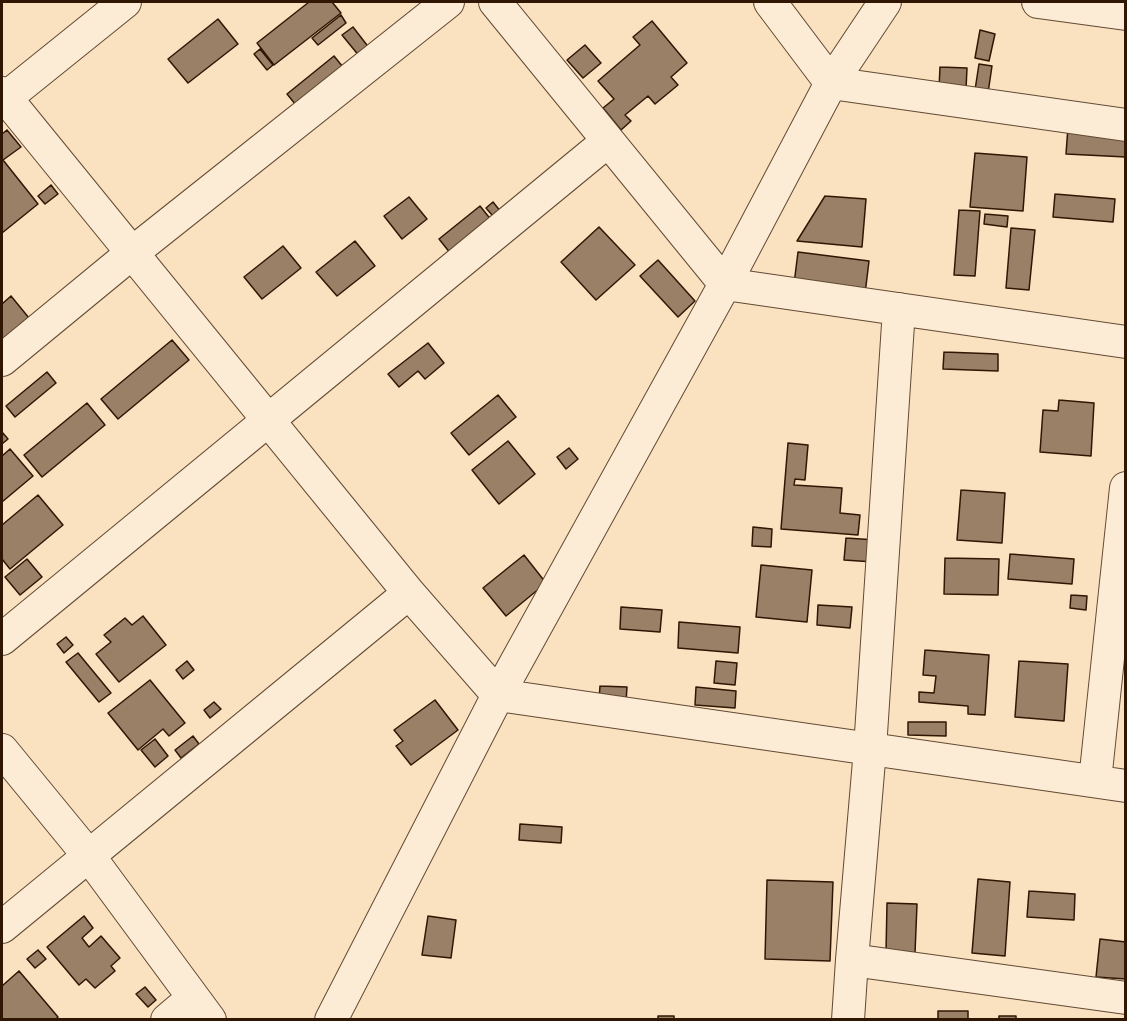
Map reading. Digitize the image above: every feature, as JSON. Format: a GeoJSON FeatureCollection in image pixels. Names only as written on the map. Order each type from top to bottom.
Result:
{"type":"FeatureCollection","features":[{"type":"Feature","properties":{"kind":"street"},"geometry":{"type":"LineString","coordinates":[[125,2],[3,97],[409,593],[498,695],[1125,786]]}},
{"type":"Feature","properties":{"kind":"street"},"geometry":{"type":"LineString","coordinates":[[2,360],[132,253],[448,2]]}},
{"type":"Feature","properties":{"kind":"street"},"geometry":{"type":"LineString","coordinates":[[495,2],[724,284],[1125,342]]}},
{"type":"Feature","properties":{"kind":"street"},"geometry":{"type":"LineString","coordinates":[[770,2],[831,82],[1125,125]]}},
{"type":"Feature","properties":{"kind":"street"},"geometry":{"type":"LineString","coordinates":[[331,1020],[498,695],[724,284],[831,82],[885,2]]}},
{"type":"Feature","properties":{"kind":"street"},"geometry":{"type":"LineString","coordinates":[[1038,2],[1125,14]]}},
{"type":"Feature","properties":{"kind":"street"},"geometry":{"type":"LineString","coordinates":[[2,639],[608,141]]}},
{"type":"Feature","properties":{"kind":"street"},"geometry":{"type":"LineString","coordinates":[[848,1020],[870,749],[900,309]]}},
{"type":"Feature","properties":{"kind":"street"},"geometry":{"type":"LineString","coordinates":[[1095,781],[1125,488]]}},
{"type":"Feature","properties":{"kind":"street"},"geometry":{"type":"LineString","coordinates":[[2,927],[409,593]]}},
{"type":"Feature","properties":{"kind":"street"},"geometry":{"type":"LineString","coordinates":[[2,750],[89,856],[202,1009],[167,1020]]}},
{"type":"Feature","properties":{"kind":"street"},"geometry":{"type":"LineString","coordinates":[[852,960],[1125,998]]}},
{"type":"Feature","properties":{"kind":"building"},"geometry":{"type":"Polygon","coordinates":[[[309,2],[332,2],[341,13],[274,65],[257,43],[309,2]]]}},
{"type":"Feature","properties":{"kind":"building"},"geometry":{"type":"Polygon","coordinates":[[[341,15],[346,23],[318,45],[312,38],[341,15]]]}},
{"type":"Feature","properties":{"kind":"building"},"geometry":{"type":"Polygon","coordinates":[[[218,19],[238,44],[188,83],[168,59],[218,19]]]}},
{"type":"Feature","properties":{"kind":"building"},"geometry":{"type":"Polygon","coordinates":[[[652,21],[687,63],[671,77],[678,85],[655,104],[648,96],[625,115],[631,121],[621,130],[603,108],[614,99],[598,81],[640,45],[633,37],[652,21]]]}},
{"type":"Feature","properties":{"kind":"building"},"geometry":{"type":"Polygon","coordinates":[[[353,27],[370,49],[360,57],[342,35],[353,27]]]}},
{"type":"Feature","properties":{"kind":"building"},"geometry":{"type":"Polygon","coordinates":[[[980,30],[995,34],[989,61],[975,58],[980,30]]]}},
{"type":"Feature","properties":{"kind":"building"},"geometry":{"type":"Polygon","coordinates":[[[585,45],[601,63],[583,78],[567,60],[585,45]]]}},
{"type":"Feature","properties":{"kind":"building"},"geometry":{"type":"Polygon","coordinates":[[[260,49],[273,65],[267,70],[254,54],[260,49]]]}},
{"type":"Feature","properties":{"kind":"building"},"geometry":{"type":"Polygon","coordinates":[[[334,56],[347,72],[300,110],[287,94],[334,56]]]}},
{"type":"Feature","properties":{"kind":"building"},"geometry":{"type":"Polygon","coordinates":[[[979,64],[992,66],[988,93],[975,90],[979,64]]]}},
{"type":"Feature","properties":{"kind":"building"},"geometry":{"type":"Polygon","coordinates":[[[940,67],[967,68],[966,89],[939,88],[940,67]]]}},
{"type":"Feature","properties":{"kind":"building"},"geometry":{"type":"Polygon","coordinates":[[[1068,127],[1126,129],[1126,157],[1066,154],[1068,127]]]}},
{"type":"Feature","properties":{"kind":"building"},"geometry":{"type":"Polygon","coordinates":[[[7,130],[21,147],[3,160],[38,204],[2,233],[2,134],[7,130]]]}},
{"type":"Feature","properties":{"kind":"building"},"geometry":{"type":"Polygon","coordinates":[[[975,153],[1027,157],[1023,211],[970,207],[975,153]]]}},
{"type":"Feature","properties":{"kind":"building"},"geometry":{"type":"Polygon","coordinates":[[[51,185],[58,194],[45,204],[38,196],[51,185]]]}},
{"type":"Feature","properties":{"kind":"building"},"geometry":{"type":"Polygon","coordinates":[[[1055,194],[1115,199],[1113,222],[1053,217],[1055,194]]]}},
{"type":"Feature","properties":{"kind":"building"},"geometry":{"type":"Polygon","coordinates":[[[825,196],[866,199],[862,247],[797,241],[825,196]]]}},
{"type":"Feature","properties":{"kind":"building"},"geometry":{"type":"Polygon","coordinates":[[[409,197],[427,219],[402,239],[384,216],[409,197]]]}},
{"type":"Feature","properties":{"kind":"building"},"geometry":{"type":"Polygon","coordinates":[[[493,202],[505,217],[499,223],[486,208],[493,202]]]}},
{"type":"Feature","properties":{"kind":"building"},"geometry":{"type":"Polygon","coordinates":[[[480,206],[496,226],[455,259],[439,239],[480,206]]]}},
{"type":"Feature","properties":{"kind":"building"},"geometry":{"type":"Polygon","coordinates":[[[959,210],[980,211],[975,276],[954,275],[959,210]]]}},
{"type":"Feature","properties":{"kind":"building"},"geometry":{"type":"Polygon","coordinates":[[[985,214],[1008,216],[1007,227],[984,224],[985,214]]]}},
{"type":"Feature","properties":{"kind":"building"},"geometry":{"type":"Polygon","coordinates":[[[599,227],[635,265],[596,300],[561,262],[599,227]]]}},
{"type":"Feature","properties":{"kind":"building"},"geometry":{"type":"Polygon","coordinates":[[[1011,228],[1035,230],[1029,290],[1006,288],[1011,228]]]}},
{"type":"Feature","properties":{"kind":"building"},"geometry":{"type":"Polygon","coordinates":[[[355,241],[375,266],[337,296],[316,272],[355,241]]]}},
{"type":"Feature","properties":{"kind":"building"},"geometry":{"type":"Polygon","coordinates":[[[283,246],[301,268],[262,299],[244,277],[283,246]]]}},
{"type":"Feature","properties":{"kind":"building"},"geometry":{"type":"Polygon","coordinates":[[[798,252],[869,261],[865,294],[794,284],[798,252]]]}},
{"type":"Feature","properties":{"kind":"building"},"geometry":{"type":"Polygon","coordinates":[[[658,260],[695,301],[678,317],[640,276],[658,260]]]}},
{"type":"Feature","properties":{"kind":"building"},"geometry":{"type":"Polygon","coordinates":[[[11,296],[29,318],[2,340],[2,304],[11,296]]]}},
{"type":"Feature","properties":{"kind":"building"},"geometry":{"type":"Polygon","coordinates":[[[172,340],[189,360],[118,419],[101,399],[172,340]]]}},
{"type":"Feature","properties":{"kind":"building"},"geometry":{"type":"Polygon","coordinates":[[[428,343],[444,363],[425,379],[418,371],[399,387],[388,374],[428,343]]]}},
{"type":"Feature","properties":{"kind":"building"},"geometry":{"type":"Polygon","coordinates":[[[944,352],[998,354],[998,371],[943,369],[944,352]]]}},
{"type":"Feature","properties":{"kind":"building"},"geometry":{"type":"Polygon","coordinates":[[[47,372],[56,383],[15,417],[6,406],[47,372]]]}},
{"type":"Feature","properties":{"kind":"building"},"geometry":{"type":"Polygon","coordinates":[[[498,395],[516,417],[469,455],[451,433],[498,395]]]}},
{"type":"Feature","properties":{"kind":"building"},"geometry":{"type":"Polygon","coordinates":[[[1059,400],[1094,403],[1091,456],[1040,452],[1043,410],[1058,411],[1059,400]]]}},
{"type":"Feature","properties":{"kind":"building"},"geometry":{"type":"Polygon","coordinates":[[[87,403],[105,425],[42,477],[24,455],[87,403]]]}},
{"type":"Feature","properties":{"kind":"building"},"geometry":{"type":"Polygon","coordinates":[[[2,432],[8,439],[2,444],[2,432]]]}},
{"type":"Feature","properties":{"kind":"building"},"geometry":{"type":"Polygon","coordinates":[[[508,441],[535,474],[499,504],[472,470],[508,441]]]}},
{"type":"Feature","properties":{"kind":"building"},"geometry":{"type":"Polygon","coordinates":[[[788,443],[808,445],[805,480],[795,479],[794,485],[842,488],[840,513],[860,515],[858,535],[781,529],[788,443]]]}},
{"type":"Feature","properties":{"kind":"building"},"geometry":{"type":"Polygon","coordinates":[[[569,448],[578,459],[566,469],[557,457],[569,448]]]}},
{"type":"Feature","properties":{"kind":"building"},"geometry":{"type":"Polygon","coordinates":[[[10,449],[33,476],[2,502],[2,456],[10,449]]]}},
{"type":"Feature","properties":{"kind":"building"},"geometry":{"type":"Polygon","coordinates":[[[961,490],[1005,493],[1002,543],[957,540],[961,490]]]}},
{"type":"Feature","properties":{"kind":"building"},"geometry":{"type":"Polygon","coordinates":[[[38,495],[63,525],[10,569],[2,559],[2,525],[38,495]]]}},
{"type":"Feature","properties":{"kind":"building"},"geometry":{"type":"Polygon","coordinates":[[[753,527],[772,529],[771,547],[752,546],[753,527]]]}},
{"type":"Feature","properties":{"kind":"building"},"geometry":{"type":"Polygon","coordinates":[[[846,538],[876,540],[874,562],[844,560],[846,538]]]}},
{"type":"Feature","properties":{"kind":"building"},"geometry":{"type":"Polygon","coordinates":[[[1010,554],[1074,559],[1072,584],[1008,579],[1010,554]]]}},
{"type":"Feature","properties":{"kind":"building"},"geometry":{"type":"Polygon","coordinates":[[[524,555],[546,583],[506,616],[483,588],[524,555]]]}},
{"type":"Feature","properties":{"kind":"building"},"geometry":{"type":"Polygon","coordinates":[[[945,558],[999,559],[998,595],[944,594],[945,558]]]}},
{"type":"Feature","properties":{"kind":"building"},"geometry":{"type":"Polygon","coordinates":[[[27,559],[42,577],[20,595],[5,577],[27,559]]]}},
{"type":"Feature","properties":{"kind":"building"},"geometry":{"type":"Polygon","coordinates":[[[761,565],[812,570],[807,622],[756,617],[761,565]]]}},
{"type":"Feature","properties":{"kind":"building"},"geometry":{"type":"Polygon","coordinates":[[[1071,595],[1087,596],[1086,610],[1070,608],[1071,595]]]}},
{"type":"Feature","properties":{"kind":"building"},"geometry":{"type":"Polygon","coordinates":[[[818,605],[852,607],[850,628],[817,625],[818,605]]]}},
{"type":"Feature","properties":{"kind":"building"},"geometry":{"type":"Polygon","coordinates":[[[621,607],[662,610],[660,632],[620,629],[621,607]]]}},
{"type":"Feature","properties":{"kind":"building"},"geometry":{"type":"Polygon","coordinates":[[[143,616],[166,645],[119,682],[96,654],[111,642],[104,635],[125,618],[132,625],[143,616]]]}},
{"type":"Feature","properties":{"kind":"building"},"geometry":{"type":"Polygon","coordinates":[[[679,622],[740,627],[738,653],[678,648],[679,622]]]}},
{"type":"Feature","properties":{"kind":"building"},"geometry":{"type":"Polygon","coordinates":[[[66,637],[73,645],[64,653],[57,644],[66,637]]]}},
{"type":"Feature","properties":{"kind":"building"},"geometry":{"type":"Polygon","coordinates":[[[925,650],[989,655],[985,715],[968,714],[968,706],[919,702],[919,692],[934,693],[936,676],[923,675],[925,650]]]}},
{"type":"Feature","properties":{"kind":"building"},"geometry":{"type":"Polygon","coordinates":[[[78,653],[111,693],[99,702],[66,662],[78,653]]]}},
{"type":"Feature","properties":{"kind":"building"},"geometry":{"type":"Polygon","coordinates":[[[187,661],[194,670],[183,679],[176,670],[187,661]]]}},
{"type":"Feature","properties":{"kind":"building"},"geometry":{"type":"Polygon","coordinates":[[[716,661],[737,663],[735,685],[714,683],[716,661]]]}},
{"type":"Feature","properties":{"kind":"building"},"geometry":{"type":"Polygon","coordinates":[[[1019,661],[1068,664],[1064,721],[1015,717],[1019,661]]]}},
{"type":"Feature","properties":{"kind":"building"},"geometry":{"type":"Polygon","coordinates":[[[150,680],[185,723],[169,736],[163,729],[138,750],[108,713],[150,680]]]}},
{"type":"Feature","properties":{"kind":"building"},"geometry":{"type":"Polygon","coordinates":[[[600,686],[627,687],[626,702],[599,700],[600,686]]]}},
{"type":"Feature","properties":{"kind":"building"},"geometry":{"type":"Polygon","coordinates":[[[696,687],[736,691],[735,708],[695,705],[696,687]]]}},
{"type":"Feature","properties":{"kind":"building"},"geometry":{"type":"Polygon","coordinates":[[[435,700],[458,730],[411,765],[396,746],[403,741],[394,730],[435,700]]]}},
{"type":"Feature","properties":{"kind":"building"},"geometry":{"type":"Polygon","coordinates":[[[214,702],[221,709],[210,718],[204,710],[214,702]]]}},
{"type":"Feature","properties":{"kind":"building"},"geometry":{"type":"Polygon","coordinates":[[[908,722],[946,722],[946,736],[908,735],[908,722]]]}},
{"type":"Feature","properties":{"kind":"building"},"geometry":{"type":"Polygon","coordinates":[[[193,736],[199,744],[181,758],[175,750],[193,736]]]}},
{"type":"Feature","properties":{"kind":"building"},"geometry":{"type":"Polygon","coordinates":[[[155,739],[168,756],[155,767],[141,750],[155,739]]]}},
{"type":"Feature","properties":{"kind":"building"},"geometry":{"type":"Polygon","coordinates":[[[520,824],[562,827],[561,843],[519,840],[520,824]]]}},
{"type":"Feature","properties":{"kind":"building"},"geometry":{"type":"Polygon","coordinates":[[[978,879],[1010,882],[1005,956],[972,953],[978,879]]]}},
{"type":"Feature","properties":{"kind":"building"},"geometry":{"type":"Polygon","coordinates":[[[767,880],[833,882],[830,961],[765,959],[767,880]]]}},
{"type":"Feature","properties":{"kind":"building"},"geometry":{"type":"Polygon","coordinates":[[[1029,891],[1075,894],[1074,920],[1027,917],[1029,891]]]}},
{"type":"Feature","properties":{"kind":"building"},"geometry":{"type":"Polygon","coordinates":[[[887,903],[917,904],[915,953],[886,952],[887,903]]]}},
{"type":"Feature","properties":{"kind":"building"},"geometry":{"type":"Polygon","coordinates":[[[84,916],[93,928],[82,938],[89,947],[101,936],[120,958],[111,966],[115,971],[95,988],[86,979],[79,985],[47,947],[84,916]]]}},
{"type":"Feature","properties":{"kind":"building"},"geometry":{"type":"Polygon","coordinates":[[[428,916],[456,920],[451,958],[422,955],[428,916]]]}},
{"type":"Feature","properties":{"kind":"building"},"geometry":{"type":"Polygon","coordinates":[[[1100,939],[1126,942],[1126,979],[1096,977],[1100,939]]]}},
{"type":"Feature","properties":{"kind":"building"},"geometry":{"type":"Polygon","coordinates":[[[38,950],[46,959],[35,968],[27,959],[38,950]]]}},
{"type":"Feature","properties":{"kind":"building"},"geometry":{"type":"Polygon","coordinates":[[[19,971],[58,1017],[55,1020],[2,1020],[2,986],[19,971]]]}},
{"type":"Feature","properties":{"kind":"building"},"geometry":{"type":"Polygon","coordinates":[[[145,987],[156,1000],[148,1007],[136,994],[145,987]]]}},
{"type":"Feature","properties":{"kind":"building"},"geometry":{"type":"Polygon","coordinates":[[[938,1011],[968,1011],[968,1020],[938,1020],[938,1011]]]}},
{"type":"Feature","properties":{"kind":"building"},"geometry":{"type":"Polygon","coordinates":[[[658,1016],[674,1016],[674,1020],[658,1020],[658,1016]]]}},
{"type":"Feature","properties":{"kind":"building"},"geometry":{"type":"Polygon","coordinates":[[[999,1016],[1016,1016],[1016,1020],[999,1020],[999,1016]]]}}]}
